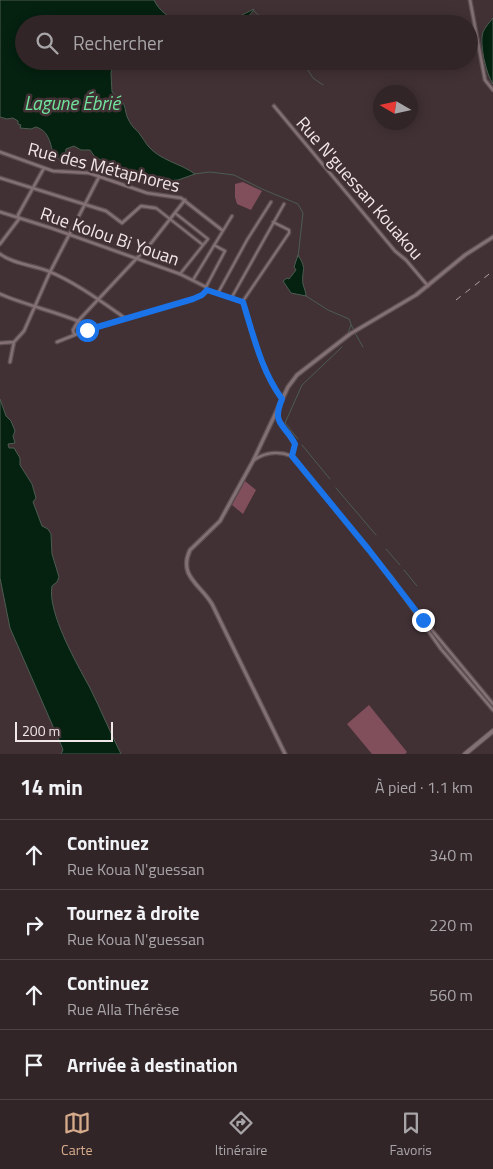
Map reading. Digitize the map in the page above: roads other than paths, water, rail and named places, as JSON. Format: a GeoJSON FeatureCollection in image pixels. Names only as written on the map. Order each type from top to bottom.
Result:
{"type":"FeatureCollection","features":[{"type":"Feature","properties":{"kind":"main road"},"geometry":{"type":"LineString","coordinates":[[465,754],[493,731]]}},
{"type":"Feature","properties":{"kind":"street"},"geometry":{"type":"LineString","coordinates":[[470,0],[473,15]]}},
{"type":"Feature","properties":{"kind":"street"},"geometry":{"type":"LineString","coordinates":[[478,43],[485,80],[493,90]]}},
{"type":"Feature","properties":{"kind":"street","name":"Rue N'guessan Kouakou"},"geometry":{"type":"LineString","coordinates":[[274,106],[395,251],[406,260],[428,286]]}},
{"type":"Feature","properties":{"kind":"street","name":"Rue des Métaphores"},"geometry":{"type":"LineString","coordinates":[[0,152],[44,168],[89,172],[147,193],[185,200],[222,230]]}},
{"type":"Feature","properties":{"kind":"street"},"geometry":{"type":"LineString","coordinates":[[0,244],[19,219],[18,215],[44,168]]}},
{"type":"Feature","properties":{"kind":"street"},"geometry":{"type":"LineString","coordinates":[[10,362],[14,342],[24,331],[68,235],[100,175]]}},
{"type":"Feature","properties":{"kind":"street"},"geometry":{"type":"LineString","coordinates":[[0,178],[106,211],[122,223],[142,206],[155,208],[203,245]]}},
{"type":"Feature","properties":{"kind":"street"},"geometry":{"type":"LineString","coordinates":[[74,334],[73,330],[78,320],[136,258],[185,200]]}},
{"type":"Feature","properties":{"kind":"street"},"geometry":{"type":"LineString","coordinates":[[218,293],[270,202]]}},
{"type":"Feature","properties":{"kind":"street"},"geometry":{"type":"LineString","coordinates":[[232,297],[284,204]]}},
{"type":"Feature","properties":{"kind":"street","name":"Rue Kolou Bi Youan"},"geometry":{"type":"LineString","coordinates":[[0,212],[180,274],[206,288],[243,302]]}},
{"type":"Feature","properties":{"kind":"street"},"geometry":{"type":"LineString","coordinates":[[175,213],[207,238],[180,274]]}},
{"type":"Feature","properties":{"kind":"street"},"geometry":{"type":"LineString","coordinates":[[193,280],[232,216]]}},
{"type":"Feature","properties":{"kind":"street"},"geometry":{"type":"LineString","coordinates":[[273,222],[288,230],[289,233],[243,302],[263,367],[282,399]]}},
{"type":"Feature","properties":{"kind":"street"},"geometry":{"type":"LineString","coordinates":[[285,754],[212,604],[207,595],[188,574],[186,563],[190,550],[220,521],[253,461],[288,386],[297,375],[350,334],[428,286],[465,255],[493,237]]}},
{"type":"Feature","properties":{"kind":"street"},"geometry":{"type":"LineString","coordinates":[[57,342],[74,334],[202,295],[225,251],[214,245]]}},
{"type":"Feature","properties":{"kind":"street"},"geometry":{"type":"LineString","coordinates":[[0,254],[9,260],[50,272],[98,299],[125,318]]}},
{"type":"Feature","properties":{"kind":"street"},"geometry":{"type":"LineString","coordinates":[[0,294],[78,320],[94,328]]}},
{"type":"Feature","properties":{"kind":"street"},"geometry":{"type":"LineString","coordinates":[[0,343],[14,342]]}},
{"type":"Feature","properties":{"kind":"street"},"geometry":{"type":"LineString","coordinates":[[277,411],[279,420],[295,444],[292,456]]}},
{"type":"Feature","properties":{"kind":"street"},"geometry":{"type":"LineString","coordinates":[[253,461],[262,455],[276,453],[292,456],[374,556],[441,649],[493,710]]}},
{"type":"Feature","properties":{"kind":"street"},"geometry":{"type":"LineString","coordinates":[[416,612],[493,704]]}},
{"type":"Feature","properties":{"kind":"water","name":"Lagune Ébrié"},"geometry":{"type":"Polygon","coordinates":[[[0,0],[154,0],[161,11],[167,15],[15,15],[15,70],[112,70],[112,92],[124,104],[128,119],[148,146],[165,159],[195,174],[178,180],[166,181],[148,175],[126,176],[107,167],[90,150],[81,150],[74,146],[66,149],[65,158],[54,159],[51,144],[47,135],[41,129],[36,127],[31,129],[20,128],[21,125],[13,118],[0,117],[0,0]]]}},
{"type":"Feature","properties":{"kind":"water"},"geometry":{"type":"Polygon","coordinates":[[[254,9],[249,15],[242,15],[254,9]]]}},
{"type":"Feature","properties":{"kind":"water"},"geometry":{"type":"Polygon","coordinates":[[[493,18],[493,84],[486,66],[482,37],[486,26],[493,18]]]}},
{"type":"Feature","properties":{"kind":"water"},"geometry":{"type":"Polygon","coordinates":[[[298,255],[303,267],[303,284],[306,296],[291,293],[283,281],[287,278],[289,279],[296,270],[294,267],[298,255]]]}},
{"type":"Feature","properties":{"kind":"water"},"geometry":{"type":"Polygon","coordinates":[[[0,399],[6,416],[11,421],[15,431],[13,436],[15,443],[8,444],[9,448],[14,448],[20,458],[20,465],[32,484],[36,498],[33,502],[42,526],[48,529],[51,534],[52,554],[59,577],[52,586],[54,610],[58,623],[121,754],[61,754],[62,747],[10,628],[0,578],[0,399]]]}},
{"type":"Feature","properties":{"kind":"waterway"},"geometry":{"type":"LineString","coordinates":[[253,10],[258,15]]}},
{"type":"Feature","properties":{"kind":"waterway"},"geometry":{"type":"LineString","coordinates":[[308,70],[313,78],[323,85]]}},
{"type":"Feature","properties":{"kind":"waterway"},"geometry":{"type":"LineString","coordinates":[[194,174],[210,172],[234,175],[298,204],[303,213],[298,257]]}},
{"type":"Feature","properties":{"kind":"waterway"},"geometry":{"type":"LineString","coordinates":[[306,296],[328,310],[349,319],[353,329]]}},
{"type":"Feature","properties":{"kind":"waterway"},"geometry":{"type":"LineString","coordinates":[[348,333],[351,325]]}},
{"type":"Feature","properties":{"kind":"waterway"},"geometry":{"type":"LineString","coordinates":[[355,333],[363,347]]}},
{"type":"Feature","properties":{"kind":"waterway"},"geometry":{"type":"LineString","coordinates":[[298,439],[285,423],[302,385],[342,347]]}},
{"type":"Feature","properties":{"kind":"waterway"},"geometry":{"type":"LineString","coordinates":[[302,445],[330,479]]}},
{"type":"Feature","properties":{"kind":"waterway"},"geometry":{"type":"LineString","coordinates":[[336,488],[376,535]]}},
{"type":"Feature","properties":{"kind":"waterway"},"geometry":{"type":"LineString","coordinates":[[386,549],[400,565]]}},
{"type":"Feature","properties":{"kind":"waterway"},"geometry":{"type":"LineString","coordinates":[[404,570],[417,586]]}},
{"type":"Feature","properties":{"kind":"railway"},"geometry":{"type":"LineString","coordinates":[[456,300],[493,271]]}}]}
